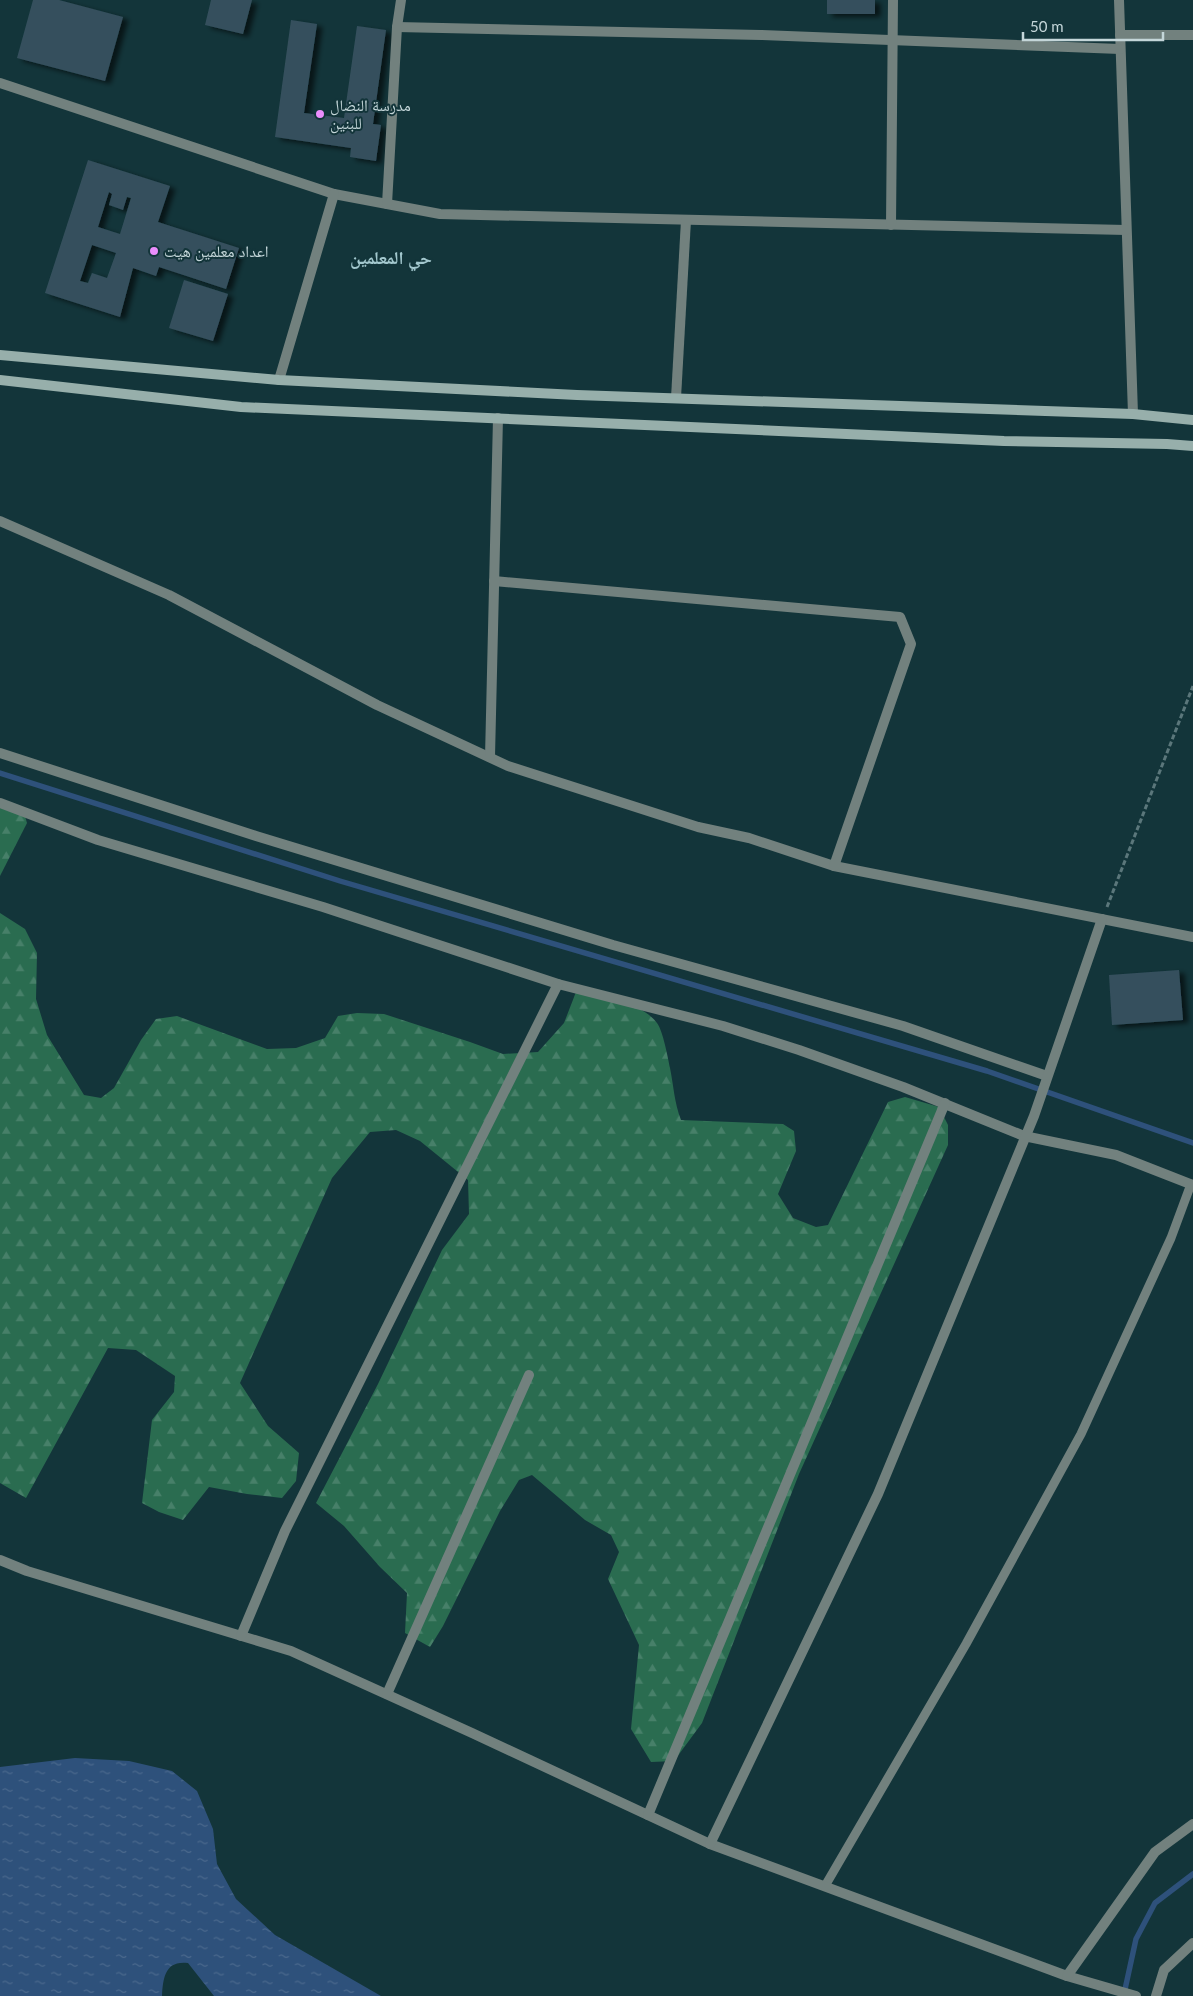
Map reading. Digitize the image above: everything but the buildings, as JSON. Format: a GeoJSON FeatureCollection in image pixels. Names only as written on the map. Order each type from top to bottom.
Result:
{"type":"FeatureCollection","features":[{"type":"Feature","properties":{"kind":"main road"},"geometry":{"type":"LineString","coordinates":[[0,355],[279,380],[676,398],[1133,414],[1193,420]]}},
{"type":"Feature","properties":{"kind":"main road"},"geometry":{"type":"LineString","coordinates":[[0,380],[241,407],[1004,442],[1193,446]]}},
{"type":"Feature","properties":{"kind":"street"},"geometry":{"type":"LineString","coordinates":[[387,204],[401,0]]}},
{"type":"Feature","properties":{"kind":"street"},"geometry":{"type":"LineString","coordinates":[[891,225],[893,0]]}},
{"type":"Feature","properties":{"kind":"street"},"geometry":{"type":"LineString","coordinates":[[1119,0],[1133,414]]}},
{"type":"Feature","properties":{"kind":"street"},"geometry":{"type":"LineString","coordinates":[[398,27],[1120,48]]}},
{"type":"Feature","properties":{"kind":"street"},"geometry":{"type":"LineString","coordinates":[[1120,35],[1193,35]]}},
{"type":"Feature","properties":{"kind":"street"},"geometry":{"type":"LineString","coordinates":[[0,83],[334,194],[440,214],[1126,230]]}},
{"type":"Feature","properties":{"kind":"street"},"geometry":{"type":"LineString","coordinates":[[279,380],[334,194]]}},
{"type":"Feature","properties":{"kind":"street"},"geometry":{"type":"LineString","coordinates":[[676,398],[686,220]]}},
{"type":"Feature","properties":{"kind":"street"},"geometry":{"type":"LineString","coordinates":[[490,757],[498,418]]}},
{"type":"Feature","properties":{"kind":"street"},"geometry":{"type":"LineString","coordinates":[[0,521],[169,596],[377,705],[508,766],[698,827],[749,838],[834,866],[1193,937]]}},
{"type":"Feature","properties":{"kind":"street"},"geometry":{"type":"LineString","coordinates":[[494,581],[900,617],[911,644],[834,866]]}},
{"type":"Feature","properties":{"kind":"street"},"geometry":{"type":"LineString","coordinates":[[0,753],[256,836],[595,939],[903,1026],[1046,1080]]}},
{"type":"Feature","properties":{"kind":"street"},"geometry":{"type":"LineString","coordinates":[[0,803],[98,840],[323,907],[558,984],[723,1026],[808,1053],[945,1103],[1024,1136],[1116,1155],[1192,1184]]}},
{"type":"Feature","properties":{"kind":"street"},"geometry":{"type":"LineString","coordinates":[[710,1844],[878,1494],[1024,1136],[1034,1116],[1102,919]]}},
{"type":"Feature","properties":{"kind":"street"},"geometry":{"type":"LineString","coordinates":[[241,1636],[285,1531],[558,984]]}},
{"type":"Feature","properties":{"kind":"street"},"geometry":{"type":"LineString","coordinates":[[648,1815],[945,1103]]}},
{"type":"Feature","properties":{"kind":"street"},"geometry":{"type":"LineString","coordinates":[[388,1694],[529,1375]]}},
{"type":"Feature","properties":{"kind":"street"},"geometry":{"type":"LineString","coordinates":[[0,1560],[27,1571],[291,1651],[388,1694],[710,1844],[1067,1976],[1135,1996]]}},
{"type":"Feature","properties":{"kind":"street"},"geometry":{"type":"LineString","coordinates":[[1067,1976],[1155,1852],[1193,1824]]}},
{"type":"Feature","properties":{"kind":"street"},"geometry":{"type":"LineString","coordinates":[[1156,1996],[1164,1970],[1193,1943]]}},
{"type":"Feature","properties":{"kind":"lane"},"geometry":{"type":"LineString","coordinates":[[825,1886],[966,1644],[1082,1434],[1171,1238],[1192,1184]]}},
{"type":"Feature","properties":{"kind":"path"},"geometry":{"type":"LineString","coordinates":[[1102,919],[1193,686]]}},
{"type":"Feature","properties":{"kind":"green space"},"geometry":{"type":"Polygon","coordinates":[[[0,807],[24,813],[27,823],[0,876],[0,807]]]}},
{"type":"Feature","properties":{"kind":"green space"},"geometry":{"type":"Polygon","coordinates":[[[0,913],[25,929],[37,953],[36,999],[47,1035],[84,1095],[101,1098],[114,1088],[141,1040],[156,1019],[177,1016],[267,1049],[296,1048],[325,1038],[338,1016],[357,1013],[384,1014],[503,1054],[538,1052],[564,1023],[576,992],[631,1005],[650,1016],[657,1023],[665,1045],[675,1100],[681,1120],[783,1124],[794,1131],[796,1151],[778,1194],[793,1218],[816,1227],[828,1225],[888,1102],[905,1097],[939,1107],[948,1125],[948,1145],[799,1474],[702,1723],[674,1761],[651,1762],[631,1729],[639,1645],[608,1579],[619,1552],[611,1535],[585,1520],[532,1475],[519,1480],[500,1511],[443,1626],[430,1647],[405,1633],[407,1593],[380,1567],[344,1526],[316,1503],[378,1384],[442,1250],[469,1214],[468,1180],[420,1141],[396,1130],[370,1132],[332,1178],[240,1383],[268,1426],[299,1453],[296,1481],[282,1498],[209,1487],[183,1520],[159,1512],[142,1503],[152,1420],[174,1392],[175,1376],[136,1350],[108,1348],[26,1498],[0,1483],[0,913]]]}},
{"type":"Feature","properties":{"kind":"water"},"geometry":{"type":"Polygon","coordinates":[[[75,1758],[129,1761],[172,1771],[197,1791],[213,1829],[217,1864],[236,1899],[275,1935],[381,1996],[214,1996],[188,1963],[180,1963],[174,1964],[167,1972],[163,1983],[162,1996],[0,1996],[0,1767],[75,1758]]]}},
{"type":"Feature","properties":{"kind":"waterway"},"geometry":{"type":"LineString","coordinates":[[0,773],[340,881],[987,1071],[1193,1143]]}},
{"type":"Feature","properties":{"kind":"waterway"},"geometry":{"type":"LineString","coordinates":[[1124,1994],[1136,1939],[1155,1903],[1193,1874]]}},
{"type":"Feature","properties":{"kind":"place","name":"مدرسة النضال للبنين"},"geometry":{"type":"Point","coordinates":[320,114]}},
{"type":"Feature","properties":{"kind":"place","name":"اعداد معلمين هيت"},"geometry":{"type":"Point","coordinates":[154,251]}},
{"type":"Feature","properties":{"kind":"district","name":"حي المعلمين"},"geometry":{"type":"Point","coordinates":[391,258]}}]}
